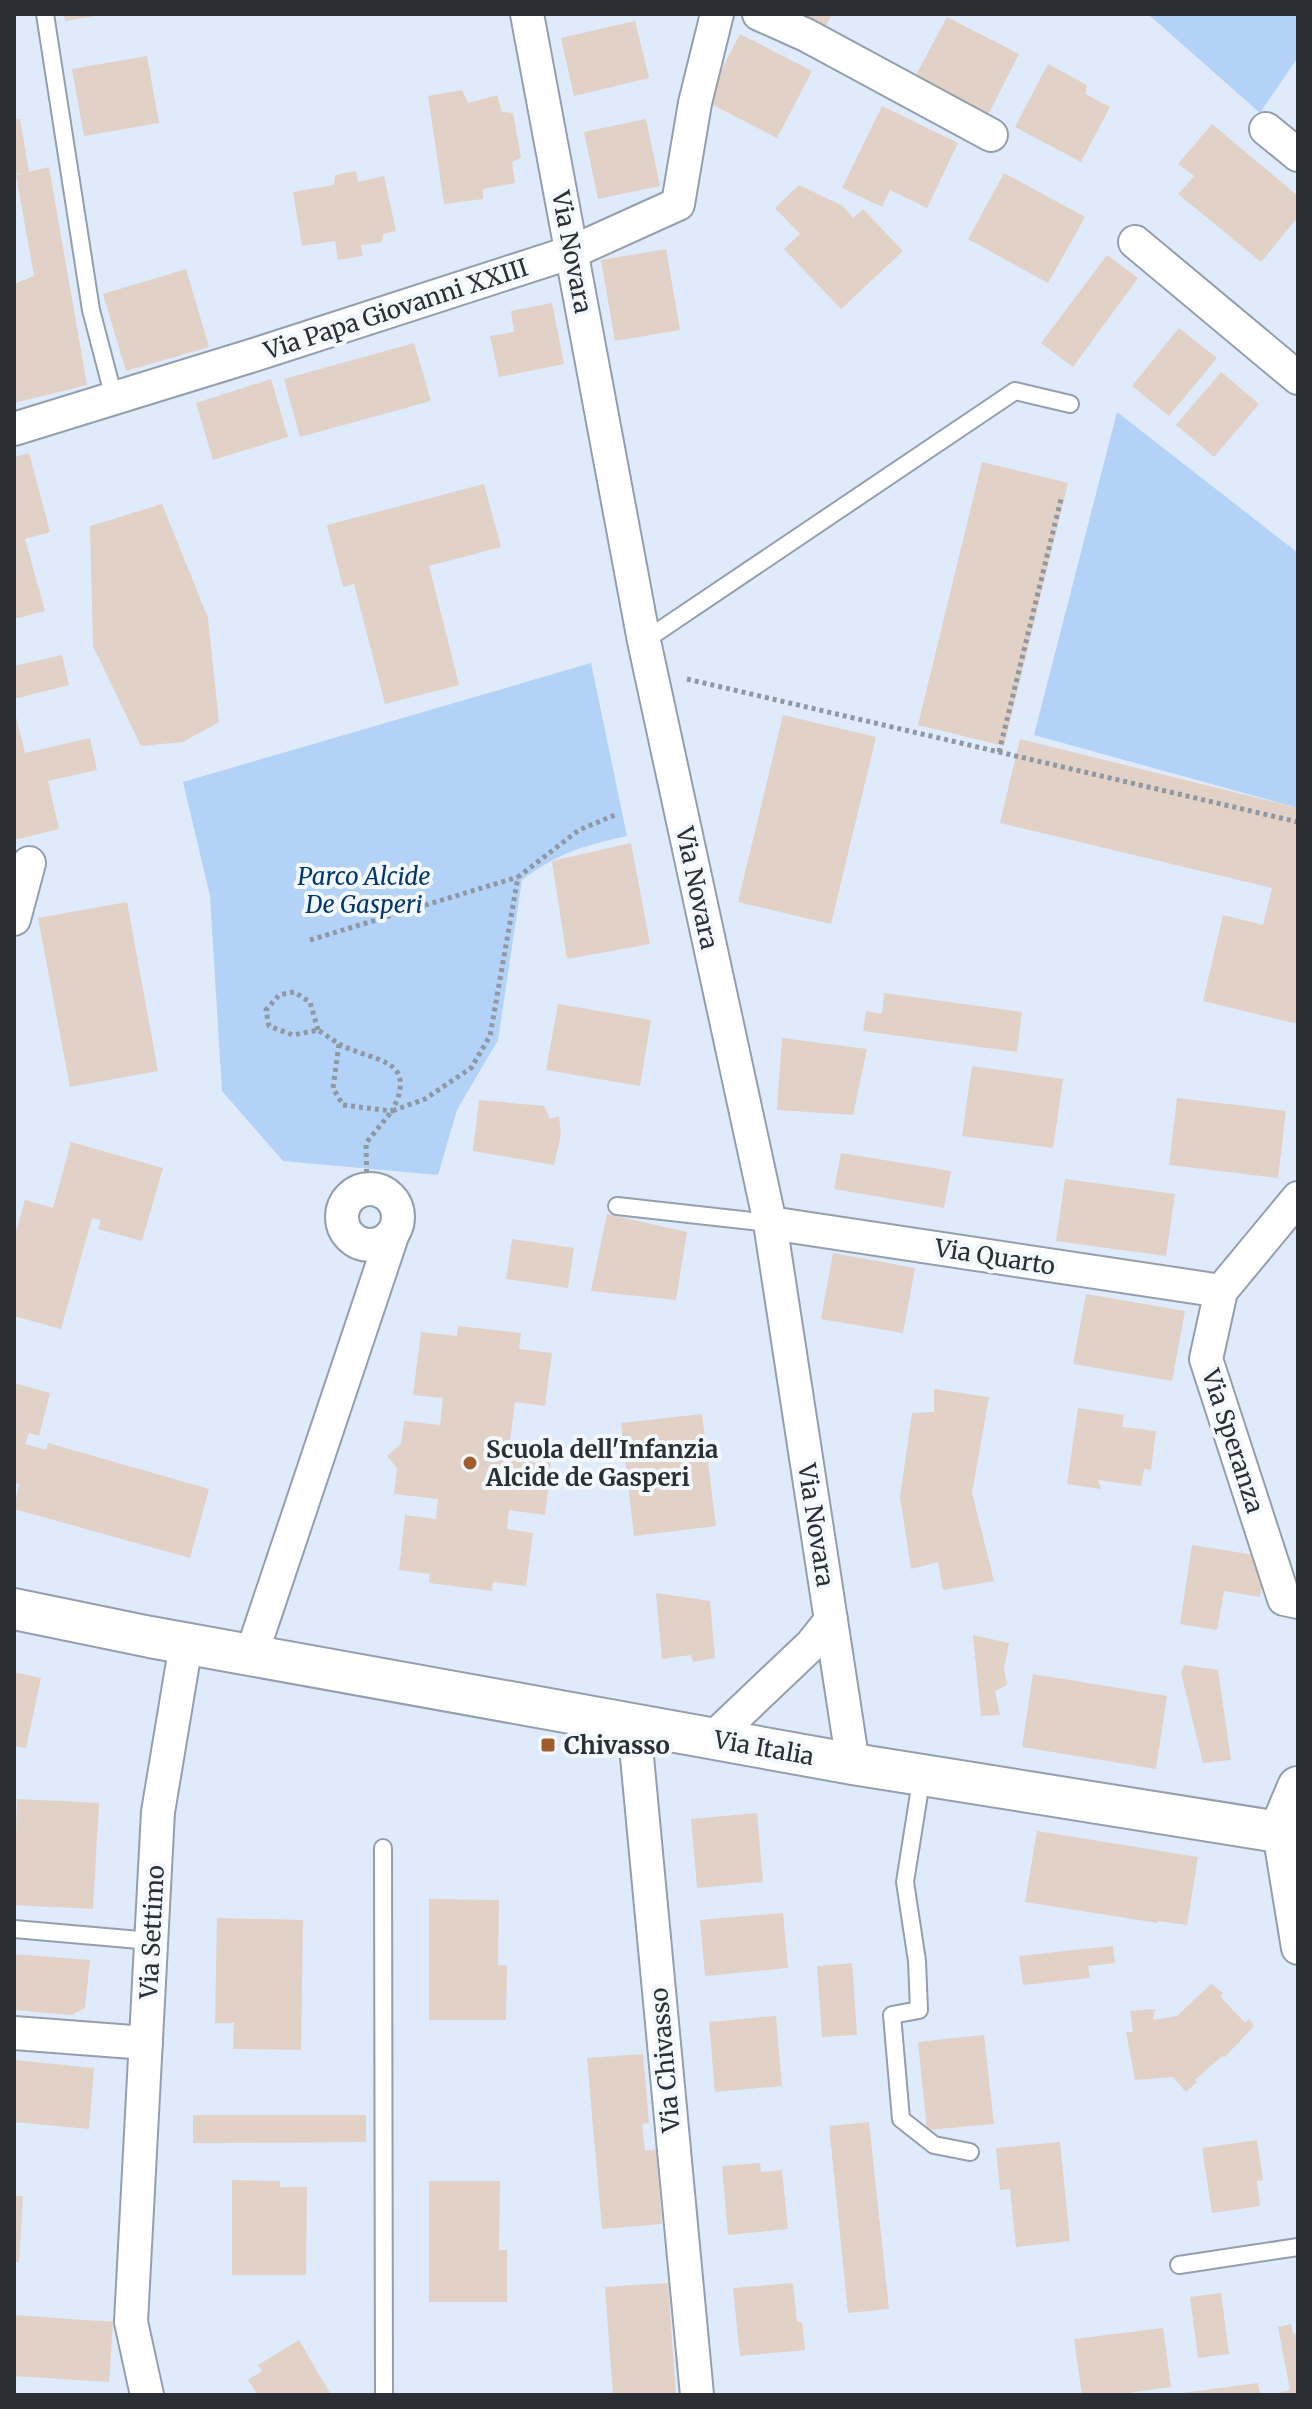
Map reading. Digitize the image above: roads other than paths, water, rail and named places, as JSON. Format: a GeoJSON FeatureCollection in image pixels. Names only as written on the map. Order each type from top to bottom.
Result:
{"type":"FeatureCollection","features":[{"type":"Feature","properties":{"kind":"street","name":"Via Novara"},"geometry":{"type":"LineString","coordinates":[[527,14],[648,656],[770,1223],[853,1764]]}},
{"type":"Feature","properties":{"kind":"street","name":"Via Papa Giovanni XXIII"},"geometry":{"type":"LineString","coordinates":[[14,429],[572,252],[678,204],[695,103],[717,14]]}},
{"type":"Feature","properties":{"kind":"street"},"geometry":{"type":"LineString","coordinates":[[759,14],[806,35],[991,135]]}},
{"type":"Feature","properties":{"kind":"street"},"geometry":{"type":"LineString","coordinates":[[1266,129],[1298,155]]}},
{"type":"Feature","properties":{"kind":"street"},"geometry":{"type":"LineString","coordinates":[[1135,242],[1298,378]]}},
{"type":"Feature","properties":{"kind":"street"},"geometry":{"type":"LineString","coordinates":[[14,919],[29,863]]}},
{"type":"Feature","properties":{"kind":"street"},"geometry":{"type":"LineString","coordinates":[[251,1656],[393,1233],[398,1216],[392,1199],[377,1189],[367,1189],[351,1196],[345,1204],[342,1213],[346,1231],[352,1239],[369,1245],[378,1244],[393,1233]]}},
{"type":"Feature","properties":{"kind":"street","name":"Via Speranza"},"geometry":{"type":"LineString","coordinates":[[1298,1198],[1221,1291],[1206,1359],[1284,1599],[1298,1602]]}},
{"type":"Feature","properties":{"kind":"street","name":"Via Quarto"},"geometry":{"type":"LineString","coordinates":[[770,1223],[1221,1291]]}},
{"type":"Feature","properties":{"kind":"street"},"geometry":{"type":"LineString","coordinates":[[14,1609],[186,1644]]}},
{"type":"Feature","properties":{"kind":"street"},"geometry":{"type":"LineString","coordinates":[[713,1738],[812,1644],[831,1620]]}},
{"type":"Feature","properties":{"kind":"street","name":"Via Italia"},"geometry":{"type":"LineString","coordinates":[[186,1644],[853,1764],[1289,1832]]}},
{"type":"Feature","properties":{"kind":"street","name":"Via Settimo"},"geometry":{"type":"LineString","coordinates":[[147,2395],[131,2322],[158,1812],[186,1644]]}},
{"type":"Feature","properties":{"kind":"street","name":"Via Chivasso"},"geometry":{"type":"LineString","coordinates":[[634,1725],[697,2395]]}},
{"type":"Feature","properties":{"kind":"street"},"geometry":{"type":"LineString","coordinates":[[1298,1787],[1289,1832],[1298,1948]]}},
{"type":"Feature","properties":{"kind":"street"},"geometry":{"type":"LineString","coordinates":[[14,2033],[146,2043]]}},
{"type":"Feature","properties":{"kind":"lane"},"geometry":{"type":"LineString","coordinates":[[45,14],[91,310],[114,398]]}},
{"type":"Feature","properties":{"kind":"lane"},"geometry":{"type":"LineString","coordinates":[[648,656],[1015,391],[1070,404]]}},
{"type":"Feature","properties":{"kind":"lane"},"geometry":{"type":"LineString","coordinates":[[617,1206],[770,1223]]}},
{"type":"Feature","properties":{"kind":"lane"},"geometry":{"type":"LineString","coordinates":[[922,1775],[905,1882],[917,1961],[919,2010],[892,2015],[901,2119],[934,2145],[970,2152]]}},
{"type":"Feature","properties":{"kind":"lane"},"geometry":{"type":"LineString","coordinates":[[383,1848],[384,2395]]}},
{"type":"Feature","properties":{"kind":"lane"},"geometry":{"type":"LineString","coordinates":[[14,1929],[151,1941]]}},
{"type":"Feature","properties":{"kind":"lane"},"geometry":{"type":"LineString","coordinates":[[1179,2265],[1298,2247]]}},
{"type":"Feature","properties":{"kind":"place","name":"Scuola dell'Infanzia Alcide de Gasperi"},"geometry":{"type":"Point","coordinates":[470,1463]}},
{"type":"Feature","properties":{"kind":"place","name":"Chivasso"},"geometry":{"type":"Point","coordinates":[548,1745]}},
{"type":"Feature","properties":{"kind":"park label","name":"Parco Alcide De Gasperi"},"geometry":{"type":"Point","coordinates":[364,890]}}]}
